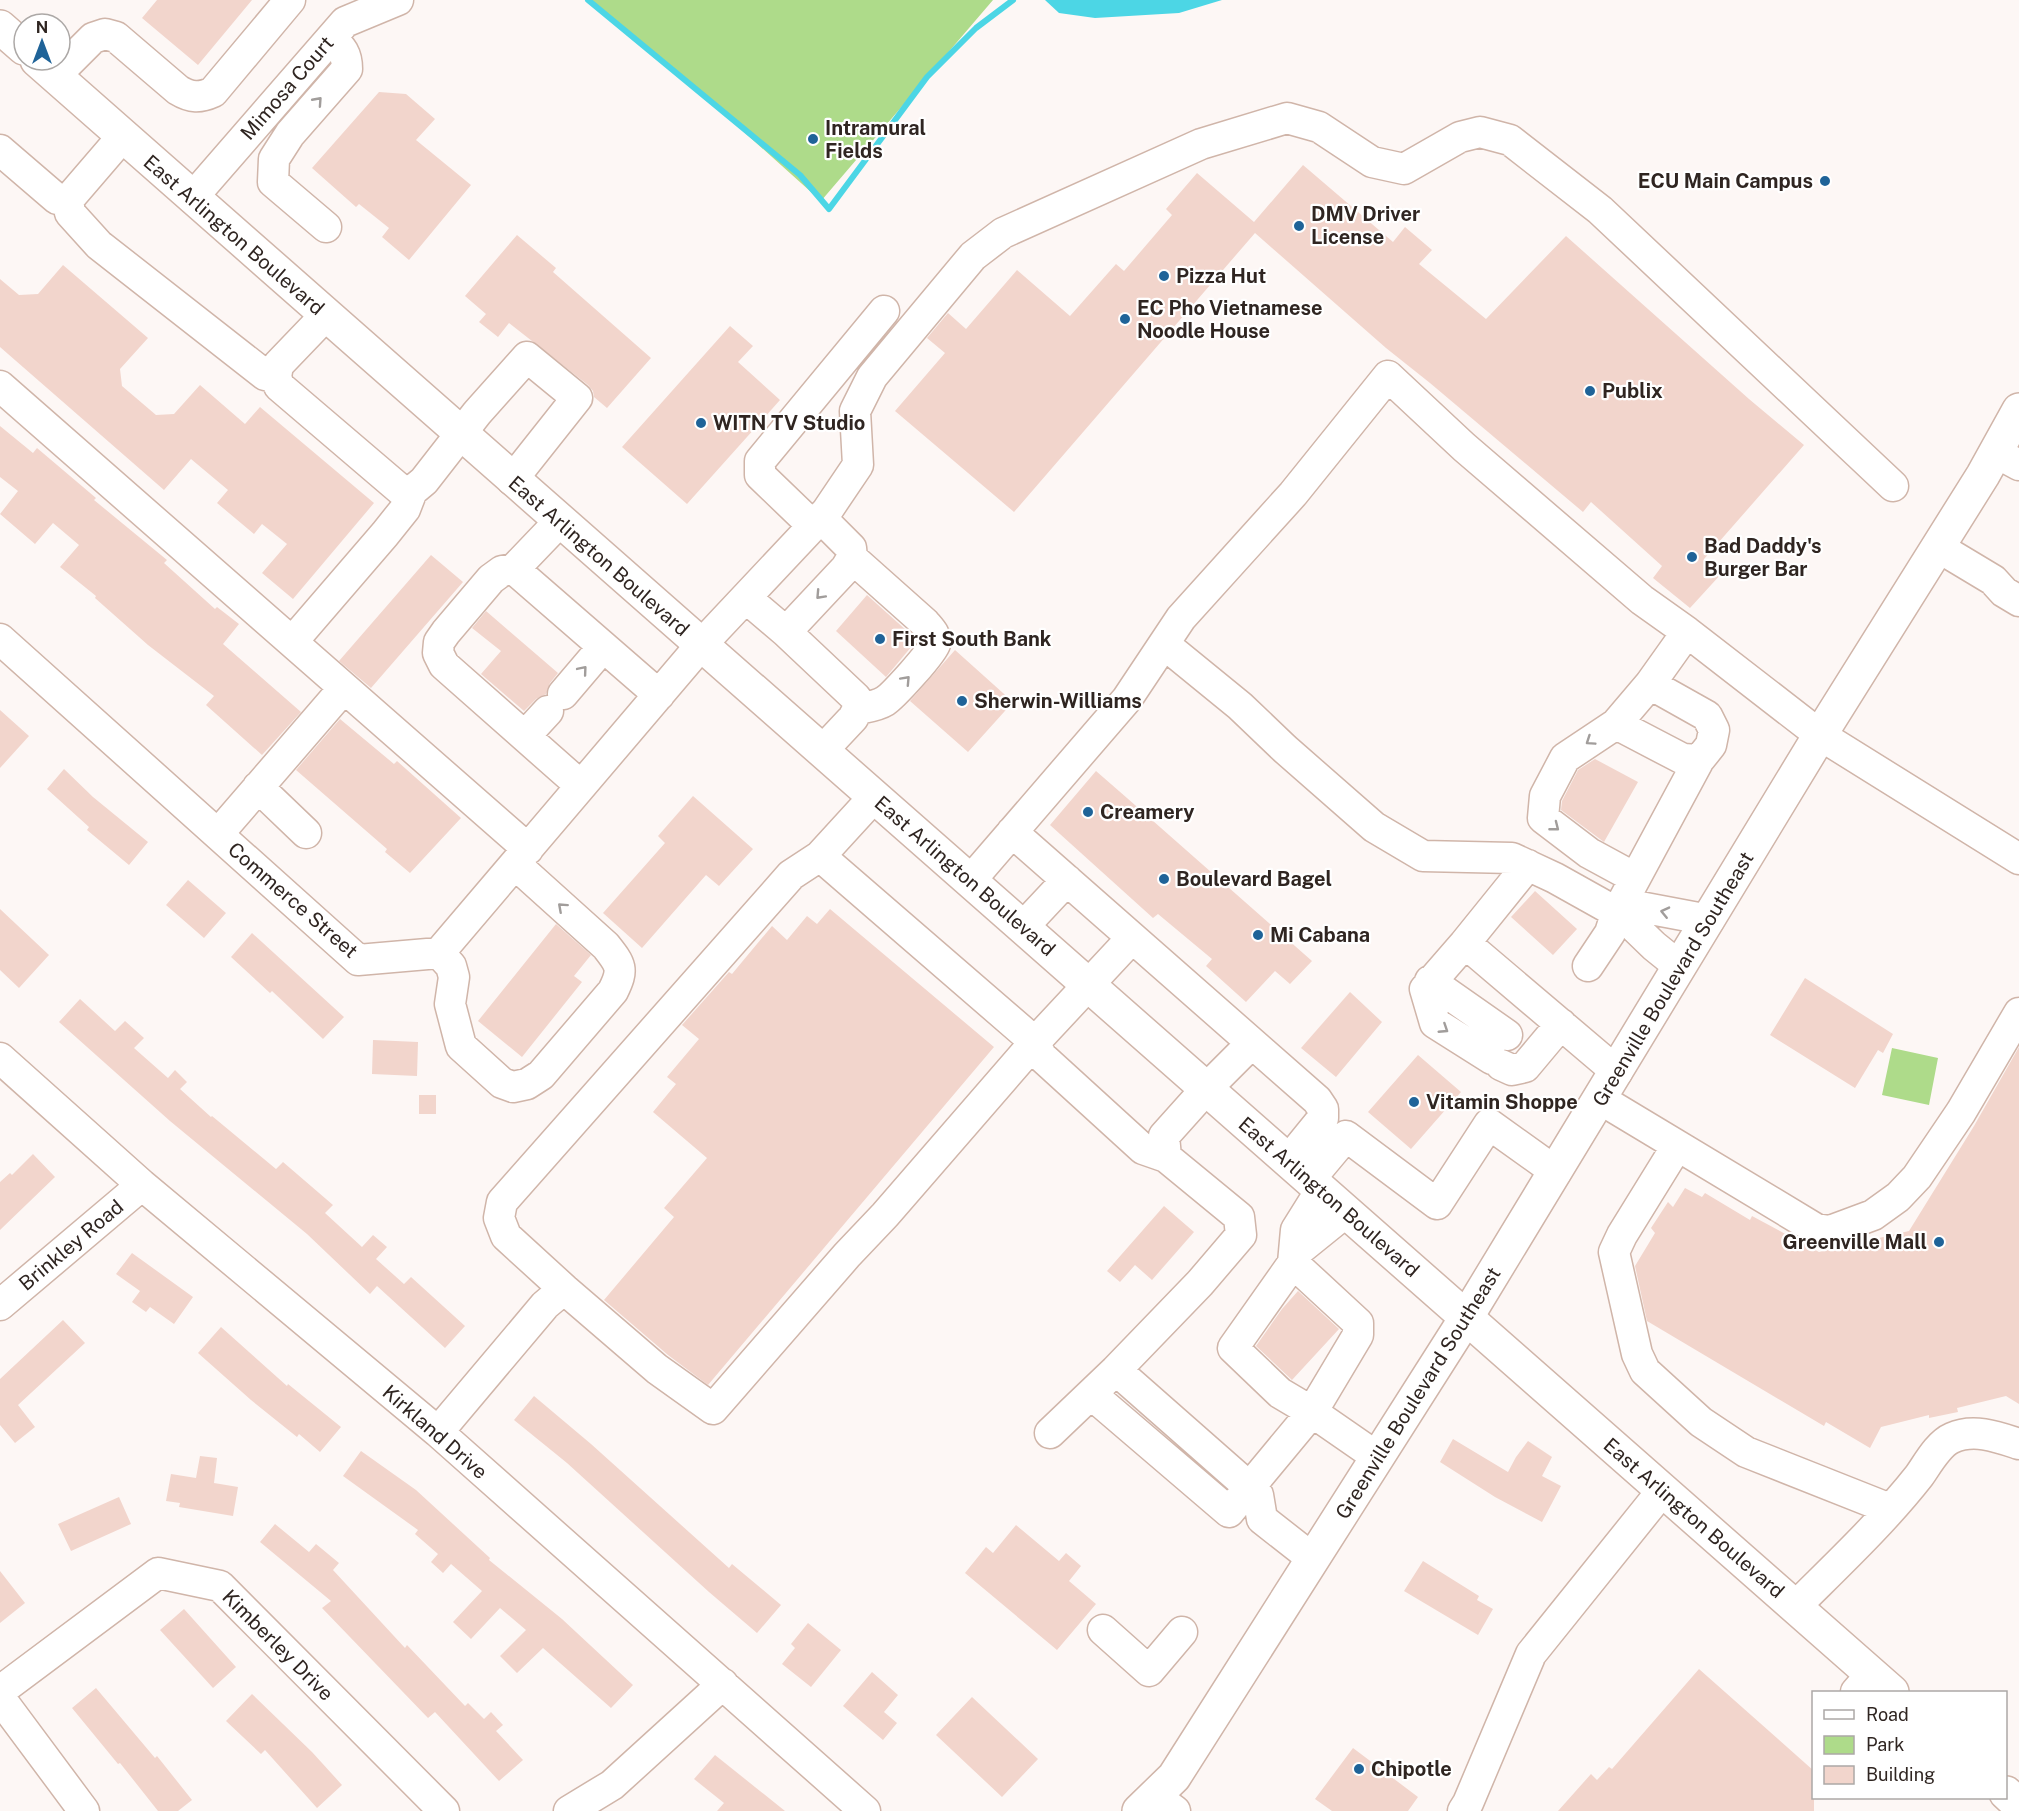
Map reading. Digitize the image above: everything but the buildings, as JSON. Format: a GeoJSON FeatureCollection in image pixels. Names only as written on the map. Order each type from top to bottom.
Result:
{"type":"FeatureCollection","features":[{"type":"Feature","properties":{"kind":"main road"},"geometry":{"type":"LineString","coordinates":[[0,27],[12,38]]}},
{"type":"Feature","properties":{"kind":"main road","name":"East Arlington Boulevard"},"geometry":{"type":"LineString","coordinates":[[51,72],[1795,1607],[1873,1686]]}},
{"type":"Feature","properties":{"kind":"main road","name":"Greenville Boulevard Southeast"},"geometry":{"type":"LineString","coordinates":[[1156,1806],[1466,1318],[1820,735],[1938,547],[2007,459],[2019,410]]}},
{"type":"Feature","properties":{"kind":"main road"},"geometry":{"type":"LineString","coordinates":[[2007,1794],[2019,1805]]}},
{"type":"Feature","properties":{"kind":"street"},"geometry":{"type":"LineString","coordinates":[[72,51],[93,38],[105,34],[117,37],[178,90],[188,96],[203,97],[213,92],[290,0]]}},
{"type":"Feature","properties":{"kind":"street","name":"Mimosa Court"},"geometry":{"type":"LineString","coordinates":[[192,198],[345,22],[398,0]]}},
{"type":"Feature","properties":{"kind":"street"},"geometry":{"type":"LineString","coordinates":[[326,227],[273,182],[274,159],[290,134],[347,69],[347,58],[343,49],[331,38]]}},
{"type":"Feature","properties":{"kind":"street"},"geometry":{"type":"LineString","coordinates":[[262,117],[279,132],[290,134]]}},
{"type":"Feature","properties":{"kind":"street"},"geometry":{"type":"LineString","coordinates":[[0,386],[344,688],[522,857],[618,961],[621,975],[613,991],[541,1075],[527,1084],[513,1087],[502,1083],[460,1046],[450,1004],[454,977],[451,966],[439,953],[522,857],[701,645],[817,522],[858,465],[855,411],[872,377],[973,256],[1003,233],[1201,144],[1287,118],[1319,127],[1372,162],[1404,169],[1460,137],[1480,132],[1510,140],[1600,210],[1893,486]]}},
{"type":"Feature","properties":{"kind":"street"},"geometry":{"type":"LineString","coordinates":[[123,136],[68,200],[70,213],[99,245],[265,375],[276,377]]}},
{"type":"Feature","properties":{"kind":"street"},"geometry":{"type":"LineString","coordinates":[[0,150],[57,199],[68,200]]}},
{"type":"Feature","properties":{"kind":"street"},"geometry":{"type":"LineString","coordinates":[[786,632],[846,568],[852,558],[851,548],[760,475],[760,461],[884,310]]}},
{"type":"Feature","properties":{"kind":"street"},"geometry":{"type":"LineString","coordinates":[[326,315],[278,365],[276,377],[279,386],[402,491],[412,491]]}},
{"type":"Feature","properties":{"kind":"street"},"geometry":{"type":"LineString","coordinates":[[292,642],[405,509],[412,491],[424,481],[460,434],[527,357],[577,398],[512,480]]}},
{"type":"Feature","properties":{"kind":"street"},"geometry":{"type":"LineString","coordinates":[[970,881],[1127,699],[1181,618],[1285,503],[1388,376],[1464,447],[1642,600],[1820,735],[2019,859]]}},
{"type":"Feature","properties":{"kind":"street"},"geometry":{"type":"LineString","coordinates":[[560,522],[514,569],[502,571],[490,579],[446,632],[439,642],[438,653],[444,665],[581,786]]}},
{"type":"Feature","properties":{"kind":"street"},"geometry":{"type":"LineString","coordinates":[[1938,547],[1993,580],[2004,592],[2019,601]]}},
{"type":"Feature","properties":{"kind":"street"},"geometry":{"type":"LineString","coordinates":[[852,558],[925,623],[934,634],[935,644],[929,655],[886,701],[858,708]]}},
{"type":"Feature","properties":{"kind":"street"},"geometry":{"type":"LineString","coordinates":[[514,569],[659,695]]}},
{"type":"Feature","properties":{"kind":"street"},"geometry":{"type":"LineString","coordinates":[[746,598],[856,698],[858,708],[853,718],[822,752]]}},
{"type":"Feature","properties":{"kind":"street"},"geometry":{"type":"LineString","coordinates":[[1635,878],[1588,853],[1543,818],[1545,796],[1565,758],[1616,724],[1650,684],[1687,632]]}},
{"type":"Feature","properties":{"kind":"street","name":"Commerce Street"},"geometry":{"type":"LineString","coordinates":[[0,639],[358,960],[439,953]]}},
{"type":"Feature","properties":{"kind":"street"},"geometry":{"type":"LineString","coordinates":[[1164,644],[1240,706],[1374,827],[1423,856],[1512,858],[1528,865],[1619,915],[1680,967]]}},
{"type":"Feature","properties":{"kind":"street"},"geometry":{"type":"LineString","coordinates":[[525,736],[603,646]]}},
{"type":"Feature","properties":{"kind":"street"},"geometry":{"type":"LineString","coordinates":[[1588,966],[1610,933],[1635,878],[1710,745],[1714,730],[1707,717],[1650,684]]}},
{"type":"Feature","properties":{"kind":"street"},"geometry":{"type":"LineString","coordinates":[[218,834],[344,688]]}},
{"type":"Feature","properties":{"kind":"street"},"geometry":{"type":"LineString","coordinates":[[1616,724],[1683,759],[1700,760]]}},
{"type":"Feature","properties":{"kind":"street"},"geometry":{"type":"LineString","coordinates":[[258,788],[306,832]]}},
{"type":"Feature","properties":{"kind":"street"},"geometry":{"type":"LineString","coordinates":[[874,797],[820,856],[791,875],[502,1202],[499,1218],[506,1236],[554,1297],[713,1408],[1035,1042],[1132,938]]}},
{"type":"Feature","properties":{"kind":"street"},"geometry":{"type":"LineString","coordinates":[[1012,832],[1317,1100],[1323,1109],[1323,1118],[1306,1177],[1293,1259]]}},
{"type":"Feature","properties":{"kind":"street"},"geometry":{"type":"LineString","coordinates":[[820,856],[1035,1042],[1041,1056],[1143,1149],[1166,1157],[1239,1217],[1240,1235],[1200,1283],[1116,1370],[1050,1433]]}},
{"type":"Feature","properties":{"kind":"street"},"geometry":{"type":"LineString","coordinates":[[1528,865],[1425,989],[1435,1023],[1511,1051],[1561,1024]]}},
{"type":"Feature","properties":{"kind":"street"},"geometry":{"type":"LineString","coordinates":[[1023,927],[1067,880]]}},
{"type":"Feature","properties":{"kind":"street"},"geometry":{"type":"LineString","coordinates":[[1619,915],[1640,907],[1709,920]]}},
{"type":"Feature","properties":{"kind":"street"},"geometry":{"type":"LineString","coordinates":[[1465,943],[1561,1024],[1608,1086],[1677,1146],[1816,1229],[1830,1231],[1873,1215],[1898,1197],[1917,1177],[1961,1112],[2019,1013]]}},
{"type":"Feature","properties":{"kind":"street"},"geometry":{"type":"LineString","coordinates":[[1166,1157],[1164,1136],[1252,1043]]}},
{"type":"Feature","properties":{"kind":"street","name":"Kirkland Drive"},"geometry":{"type":"LineString","coordinates":[[0,1058],[142,1185],[438,1432],[723,1684],[850,1806]]}},
{"type":"Feature","properties":{"kind":"street"},"geometry":{"type":"LineString","coordinates":[[1306,1177],[1346,1136],[1437,1204],[1489,1125],[1556,1172]]}},
{"type":"Feature","properties":{"kind":"street"},"geometry":{"type":"LineString","coordinates":[[1677,1146],[1622,1235],[1614,1252],[1637,1354],[1645,1371],[1701,1422],[1746,1452],[1890,1509]]}},
{"type":"Feature","properties":{"kind":"street","name":"Brinkley Road"},"geometry":{"type":"LineString","coordinates":[[0,1305],[142,1185]]}},
{"type":"Feature","properties":{"kind":"street"},"geometry":{"type":"LineString","coordinates":[[1346,1212],[1293,1259],[1233,1348],[1280,1393],[1377,1457]]}},
{"type":"Feature","properties":{"kind":"street"},"geometry":{"type":"LineString","coordinates":[[1091,1394],[1229,1512],[1312,1412],[1358,1335],[1358,1323],[1293,1259]]}},
{"type":"Feature","properties":{"kind":"street"},"geometry":{"type":"LineString","coordinates":[[438,1432],[554,1297]]}},
{"type":"Feature","properties":{"kind":"street"},"geometry":{"type":"LineString","coordinates":[[1116,1370],[1250,1488],[1258,1496],[1262,1519],[1313,1559]]}},
{"type":"Feature","properties":{"kind":"street"},"geometry":{"type":"LineString","coordinates":[[1795,1607],[1890,1509],[1950,1438],[1973,1434],[1990,1435],[2019,1444]]}},
{"type":"Feature","properties":{"kind":"street"},"geometry":{"type":"LineString","coordinates":[[1462,1811],[1468,1803],[1531,1654],[1662,1491]]}},
{"type":"Feature","properties":{"kind":"street","name":"Kimberley Drive"},"geometry":{"type":"LineString","coordinates":[[0,1691],[158,1573],[220,1586],[444,1811]]}},
{"type":"Feature","properties":{"kind":"street"},"geometry":{"type":"LineString","coordinates":[[1103,1630],[1149,1671],[1182,1632]]}},
{"type":"Feature","properties":{"kind":"street"},"geometry":{"type":"LineString","coordinates":[[568,1811],[612,1785],[723,1684]]}},
{"type":"Feature","properties":{"kind":"street"},"geometry":{"type":"LineString","coordinates":[[0,1698],[84,1811]]}},
{"type":"Feature","properties":{"kind":"green space","name":"Intramural Fields"},"geometry":{"type":"Polygon","coordinates":[[[588,0],[993,0],[821,201],[695,88],[588,0]]]}},
{"type":"Feature","properties":{"kind":"green space"},"geometry":{"type":"Polygon","coordinates":[[[1892,1048],[1938,1058],[1929,1105],[1882,1095],[1892,1048]]]}},
{"type":"Feature","properties":{"kind":"water"},"geometry":{"type":"Polygon","coordinates":[[[1045,0],[1222,0],[1179,13],[1095,18],[1059,13],[1045,0]]]}},
{"type":"Feature","properties":{"kind":"waterway"},"geometry":{"type":"LineString","coordinates":[[588,0],[800,175],[829,209],[927,77],[976,28],[1013,0]]}},
{"type":"Feature","properties":{"kind":"place","name":"Intramural Fields"},"geometry":{"type":"Point","coordinates":[813,139]}},
{"type":"Feature","properties":{"kind":"place","name":"ECU Main Campus"},"geometry":{"type":"Point","coordinates":[1825,181]}},
{"type":"Feature","properties":{"kind":"place","name":"DMV Driver License"},"geometry":{"type":"Point","coordinates":[1299,226]}},
{"type":"Feature","properties":{"kind":"place","name":"Pizza Hut"},"geometry":{"type":"Point","coordinates":[1164,276]}},
{"type":"Feature","properties":{"kind":"place","name":"EC Pho Vietnamese Noodle House"},"geometry":{"type":"Point","coordinates":[1125,319]}},
{"type":"Feature","properties":{"kind":"place","name":"Publix"},"geometry":{"type":"Point","coordinates":[1590,391]}},
{"type":"Feature","properties":{"kind":"place","name":"WITN TV Studio"},"geometry":{"type":"Point","coordinates":[701,423]}},
{"type":"Feature","properties":{"kind":"place","name":"Bad Daddy's Burger Bar"},"geometry":{"type":"Point","coordinates":[1692,557]}},
{"type":"Feature","properties":{"kind":"place","name":"First South Bank"},"geometry":{"type":"Point","coordinates":[880,639]}},
{"type":"Feature","properties":{"kind":"place","name":"Sherwin-Williams"},"geometry":{"type":"Point","coordinates":[962,701]}},
{"type":"Feature","properties":{"kind":"place","name":"Creamery"},"geometry":{"type":"Point","coordinates":[1088,812]}},
{"type":"Feature","properties":{"kind":"place","name":"Boulevard Bagel"},"geometry":{"type":"Point","coordinates":[1164,879]}},
{"type":"Feature","properties":{"kind":"place","name":"Mi Cabana"},"geometry":{"type":"Point","coordinates":[1258,935]}},
{"type":"Feature","properties":{"kind":"place","name":"Vitamin Shoppe"},"geometry":{"type":"Point","coordinates":[1414,1102]}},
{"type":"Feature","properties":{"kind":"place","name":"Greenville Mall"},"geometry":{"type":"Point","coordinates":[1939,1242]}},
{"type":"Feature","properties":{"kind":"place","name":"Chipotle"},"geometry":{"type":"Point","coordinates":[1359,1769]}}]}
